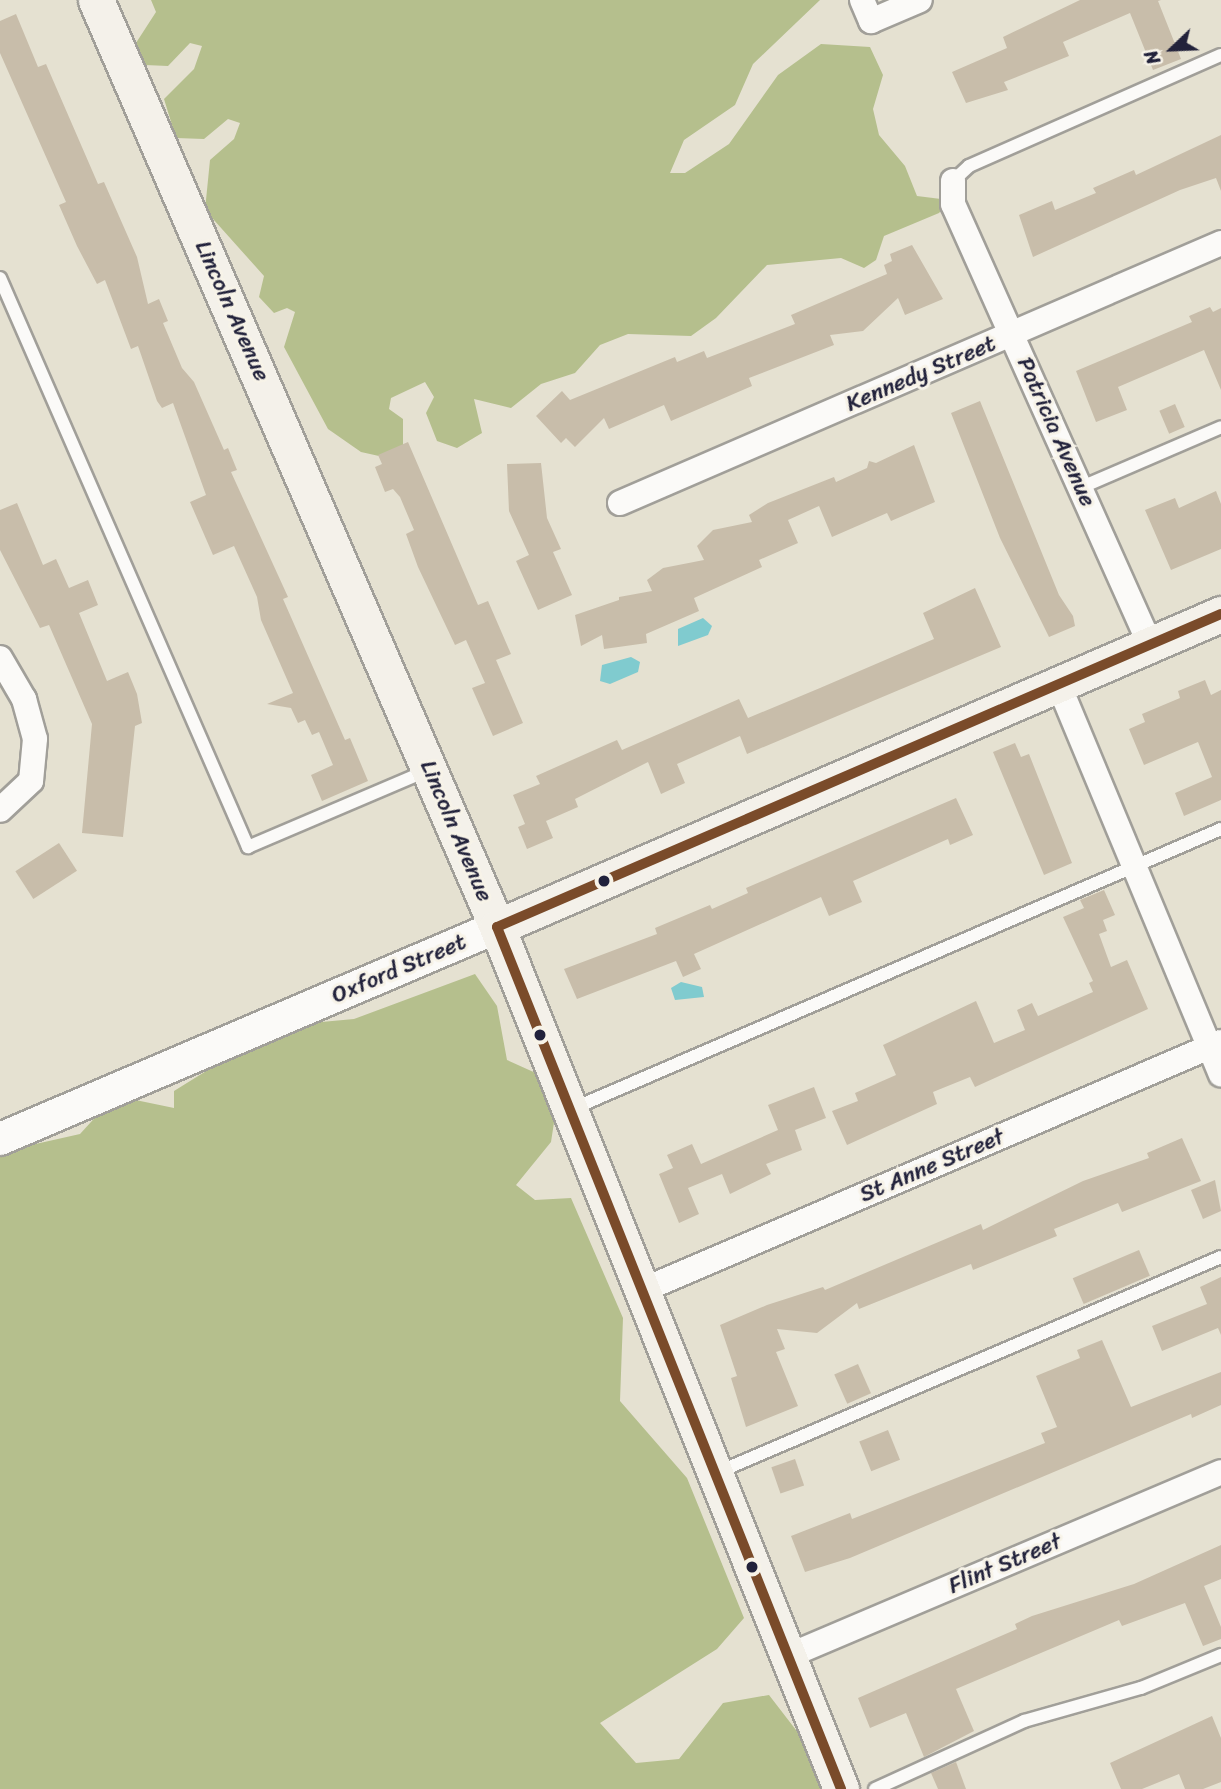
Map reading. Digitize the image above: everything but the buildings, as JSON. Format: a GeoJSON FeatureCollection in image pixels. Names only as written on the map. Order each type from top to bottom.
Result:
{"type":"FeatureCollection","features":[{"type":"Feature","properties":{"kind":"main road","name":"Lincoln Avenue"},"geometry":{"type":"LineString","coordinates":[[96,0],[497,927],[841,1789]]}},
{"type":"Feature","properties":{"kind":"main road","name":"Oxford Street"},"geometry":{"type":"LineString","coordinates":[[497,927],[1221,614]]}},
{"type":"Feature","properties":{"kind":"street"},"geometry":{"type":"LineString","coordinates":[[867,11],[920,0]]}},
{"type":"Feature","properties":{"kind":"street","name":"Patricia Avenue"},"geometry":{"type":"LineString","coordinates":[[953,181],[953,204],[1150,644]]}},
{"type":"Feature","properties":{"kind":"street","name":"Kennedy Street"},"geometry":{"type":"LineString","coordinates":[[620,503],[1221,243]]}},
{"type":"Feature","properties":{"kind":"street"},"geometry":{"type":"LineString","coordinates":[[0,658],[24,699],[35,738],[31,781],[0,810]]}},
{"type":"Feature","properties":{"kind":"street"},"geometry":{"type":"LineString","coordinates":[[1058,683],[1135,867],[1215,1045],[1221,1074]]}},
{"type":"Feature","properties":{"kind":"street","name":"Oxford Street"},"geometry":{"type":"LineString","coordinates":[[0,1139],[497,927]]}},
{"type":"Feature","properties":{"kind":"street","name":"St Anne Street"},"geometry":{"type":"LineString","coordinates":[[642,1290],[1215,1045]]}},
{"type":"Feature","properties":{"kind":"street","name":"Flint Street"},"geometry":{"type":"LineString","coordinates":[[789,1656],[1221,1472]]}},
{"type":"Feature","properties":{"kind":"lane"},"geometry":{"type":"LineString","coordinates":[[953,181],[969,166],[1221,55]]}},
{"type":"Feature","properties":{"kind":"lane"},"geometry":{"type":"LineString","coordinates":[[0,278],[248,847],[430,769]]}},
{"type":"Feature","properties":{"kind":"lane"},"geometry":{"type":"LineString","coordinates":[[1082,487],[1221,427]]}},
{"type":"Feature","properties":{"kind":"lane"},"geometry":{"type":"LineString","coordinates":[[571,1110],[1221,829]]}},
{"type":"Feature","properties":{"kind":"lane"},"geometry":{"type":"LineString","coordinates":[[716,1473],[1221,1257]]}},
{"type":"Feature","properties":{"kind":"lane"},"geometry":{"type":"LineString","coordinates":[[875,1789],[1024,1721],[1141,1688],[1221,1655]]}},
{"type":"Feature","properties":{"kind":"green space"},"geometry":{"type":"Polygon","coordinates":[[[151,0],[820,0],[753,64],[735,105],[684,140],[670,173],[685,173],[729,144],[778,75],[821,44],[870,47],[883,75],[873,109],[879,135],[905,166],[917,196],[941,199],[945,206],[939,213],[884,236],[876,260],[864,268],[841,258],[767,265],[716,318],[691,336],[628,334],[600,345],[575,373],[541,384],[511,408],[474,399],[482,433],[457,448],[437,441],[426,413],[434,397],[425,382],[391,398],[389,409],[403,419],[403,448],[388,458],[361,452],[328,429],[284,347],[295,312],[287,308],[274,313],[259,297],[264,276],[205,210],[210,160],[234,139],[240,123],[228,119],[204,139],[176,138],[164,99],[194,69],[202,46],[190,43],[168,66],[145,65],[134,46],[156,12],[151,0]]]}},
{"type":"Feature","properties":{"kind":"green space"},"geometry":{"type":"Polygon","coordinates":[[[475,974],[497,1006],[507,1060],[549,1079],[557,1103],[551,1142],[516,1185],[535,1200],[571,1198],[623,1318],[620,1401],[687,1478],[744,1618],[717,1649],[600,1723],[636,1763],[679,1759],[723,1703],[769,1695],[826,1769],[833,1789],[0,1789],[0,1152],[80,1134],[112,1099],[121,1097],[174,1108],[174,1091],[253,1042],[289,1025],[354,1019],[475,974]]]}},
{"type":"Feature","properties":{"kind":"water"},"geometry":{"type":"Polygon","coordinates":[[[703,618],[712,626],[708,635],[678,646],[678,629],[703,618]]]}},
{"type":"Feature","properties":{"kind":"water"},"geometry":{"type":"Polygon","coordinates":[[[631,657],[640,662],[638,672],[610,684],[600,681],[602,665],[631,657]]]}},
{"type":"Feature","properties":{"kind":"water"},"geometry":{"type":"Polygon","coordinates":[[[681,982],[702,987],[704,997],[675,1000],[671,988],[681,982]]]}},
{"type":"Feature","properties":{"kind":"transit line"},"geometry":{"type":"LineString","coordinates":[[497,927],[1221,614]]}},
{"type":"Feature","properties":{"kind":"transit line"},"geometry":{"type":"LineString","coordinates":[[497,927],[841,1789]]}}]}
